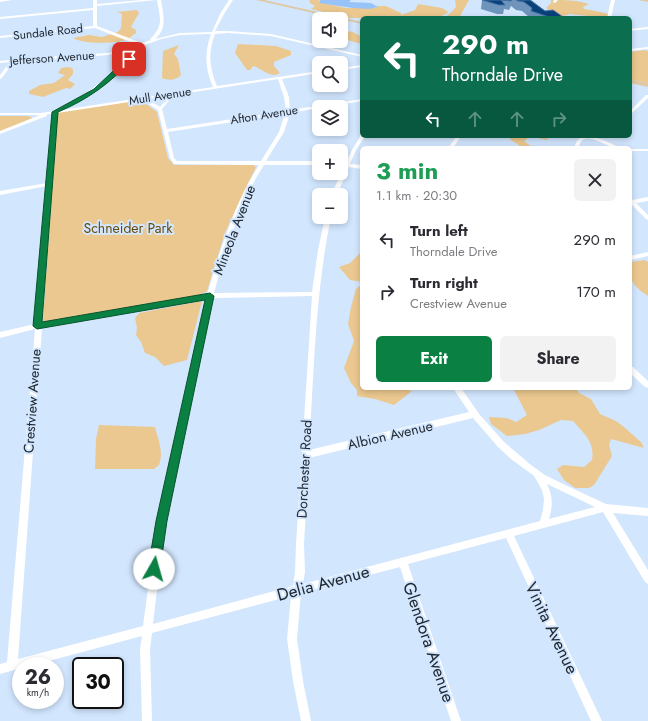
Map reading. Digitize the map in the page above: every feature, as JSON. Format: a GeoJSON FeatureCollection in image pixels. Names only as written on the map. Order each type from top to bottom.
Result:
{"type":"FeatureCollection","features":[{"type":"Feature","properties":{"kind":"main road"},"geometry":{"type":"LineString","coordinates":[[258,0],[360,23]]}},
{"type":"Feature","properties":{"kind":"main road"},"geometry":{"type":"LineString","coordinates":[[640,0],[648,1]]}},
{"type":"Feature","properties":{"kind":"main road"},"geometry":{"type":"LineString","coordinates":[[632,81],[648,85]]}},
{"type":"Feature","properties":{"kind":"street"},"geometry":{"type":"LineString","coordinates":[[0,1],[10,0]]}},
{"type":"Feature","properties":{"kind":"street"},"geometry":{"type":"LineString","coordinates":[[95,0],[95,27],[143,45]]}},
{"type":"Feature","properties":{"kind":"street"},"geometry":{"type":"LineString","coordinates":[[0,18],[154,0]]}},
{"type":"Feature","properties":{"kind":"street"},"geometry":{"type":"LineString","coordinates":[[0,133],[55,112],[96,90],[143,45],[155,37],[162,28],[159,0]]}},
{"type":"Feature","properties":{"kind":"street"},"geometry":{"type":"LineString","coordinates":[[215,87],[210,75],[207,61],[210,44],[219,18],[231,0]]}},
{"type":"Feature","properties":{"kind":"street"},"geometry":{"type":"LineString","coordinates":[[609,16],[613,0]]}},
{"type":"Feature","properties":{"kind":"street","name":"Sundale Road"},"geometry":{"type":"LineString","coordinates":[[0,37],[95,27]]}},
{"type":"Feature","properties":{"kind":"street"},"geometry":{"type":"LineString","coordinates":[[632,30],[648,28]]}},
{"type":"Feature","properties":{"kind":"street","name":"Jefferson Avenue"},"geometry":{"type":"LineString","coordinates":[[0,62],[101,55],[123,51],[160,38],[180,34],[214,32],[246,32],[271,35],[360,56]]}},
{"type":"Feature","properties":{"kind":"street"},"geometry":{"type":"LineString","coordinates":[[632,50],[647,49]]}},
{"type":"Feature","properties":{"kind":"street"},"geometry":{"type":"LineString","coordinates":[[0,78],[13,61]]}},
{"type":"Feature","properties":{"kind":"street"},"geometry":{"type":"LineString","coordinates":[[348,68],[360,66]]}},
{"type":"Feature","properties":{"kind":"street","name":"Mull Avenue"},"geometry":{"type":"LineString","coordinates":[[0,114],[41,114],[312,73]]}},
{"type":"Feature","properties":{"kind":"street","name":"Mineola Avenue"},"geometry":{"type":"LineString","coordinates":[[147,721],[145,671],[146,630],[161,521],[210,296],[218,267],[237,216],[261,163],[282,130],[288,111],[287,96],[280,78]]}},
{"type":"Feature","properties":{"kind":"street"},"geometry":{"type":"LineString","coordinates":[[160,109],[173,94]]}},
{"type":"Feature","properties":{"kind":"street"},"geometry":{"type":"LineString","coordinates":[[632,112],[648,96]]}},
{"type":"Feature","properties":{"kind":"street"},"geometry":{"type":"LineString","coordinates":[[142,98],[160,109],[174,162],[184,164],[312,163]]}},
{"type":"Feature","properties":{"kind":"street","name":"Afton Avenue"},"geometry":{"type":"LineString","coordinates":[[166,131],[360,100]]}},
{"type":"Feature","properties":{"kind":"street","name":"Crestview Avenue"},"geometry":{"type":"LineString","coordinates":[[13,657],[48,184],[55,112]]}},
{"type":"Feature","properties":{"kind":"street"},"geometry":{"type":"LineString","coordinates":[[348,159],[362,138]]}},
{"type":"Feature","properties":{"kind":"street"},"geometry":{"type":"LineString","coordinates":[[577,146],[582,139],[585,138]]}},
{"type":"Feature","properties":{"kind":"street"},"geometry":{"type":"LineString","coordinates":[[596,138],[614,146]]}},
{"type":"Feature","properties":{"kind":"street"},"geometry":{"type":"LineString","coordinates":[[632,150],[648,150]]}},
{"type":"Feature","properties":{"kind":"street"},"geometry":{"type":"LineString","coordinates":[[348,165],[360,167]]}},
{"type":"Feature","properties":{"kind":"street"},"geometry":{"type":"LineString","coordinates":[[0,193],[48,184]]}},
{"type":"Feature","properties":{"kind":"street"},"geometry":{"type":"LineString","coordinates":[[632,201],[648,199]]}},
{"type":"Feature","properties":{"kind":"street"},"geometry":{"type":"LineString","coordinates":[[632,202],[648,218]]}},
{"type":"Feature","properties":{"kind":"street","name":"Dorchester Road"},"geometry":{"type":"LineString","coordinates":[[306,721],[298,681],[292,639],[292,624],[300,572],[300,544],[315,294],[321,250],[327,224]]}},
{"type":"Feature","properties":{"kind":"street"},"geometry":{"type":"LineString","coordinates":[[632,258],[648,254]]}},
{"type":"Feature","properties":{"kind":"street"},"geometry":{"type":"LineString","coordinates":[[0,335],[37,326],[210,296],[246,294],[315,294]]}},
{"type":"Feature","properties":{"kind":"street"},"geometry":{"type":"LineString","coordinates":[[632,371],[648,385]]}},
{"type":"Feature","properties":{"kind":"street"},"geometry":{"type":"LineString","coordinates":[[458,390],[475,414],[512,455],[537,474],[558,486],[605,508],[648,579]]}},
{"type":"Feature","properties":{"kind":"street","name":"Albion Avenue"},"geometry":{"type":"LineString","coordinates":[[305,455],[475,414]]}},
{"type":"Feature","properties":{"kind":"street"},"geometry":{"type":"LineString","coordinates":[[537,474],[547,492],[550,501],[543,524]]}},
{"type":"Feature","properties":{"kind":"street","name":"Delia Avenue"},"geometry":{"type":"LineString","coordinates":[[46,657],[605,508],[648,512]]}},
{"type":"Feature","properties":{"kind":"street","name":"Vinita Avenue"},"geometry":{"type":"LineString","coordinates":[[508,534],[597,721]]}},
{"type":"Feature","properties":{"kind":"street","name":"Glendora Avenue"},"geometry":{"type":"LineString","coordinates":[[403,562],[456,721]]}},
{"type":"Feature","properties":{"kind":"street","name":"Delia Avenue"},"geometry":{"type":"LineString","coordinates":[[0,669],[12,666]]}},
{"type":"Feature","properties":{"kind":"green space"},"geometry":{"type":"Polygon","coordinates":[[[309,0],[320,0],[318,2],[346,8],[376,8],[377,6],[386,6],[401,13],[401,15],[415,10],[418,4],[442,8],[448,13],[441,16],[360,16],[360,18],[349,18],[348,12],[324,12],[311,9],[315,6],[310,3],[309,0]]]}},
{"type":"Feature","properties":{"kind":"green space"},"geometry":{"type":"Polygon","coordinates":[[[455,0],[469,0],[460,16],[447,16],[456,7],[455,0]]]}},
{"type":"Feature","properties":{"kind":"green space"},"geometry":{"type":"Polygon","coordinates":[[[551,0],[570,0],[589,4],[583,7],[584,9],[607,13],[608,16],[570,14],[558,16],[546,8],[551,3],[551,0]]]}},
{"type":"Feature","properties":{"kind":"green space"},"geometry":{"type":"Polygon","coordinates":[[[137,10],[139,13],[131,27],[136,30],[136,33],[129,38],[113,42],[98,43],[73,38],[89,35],[102,37],[118,32],[121,28],[122,14],[117,12],[137,10]]]}},
{"type":"Feature","properties":{"kind":"green space"},"geometry":{"type":"Polygon","coordinates":[[[348,31],[360,36],[360,43],[348,40],[348,31]]]}},
{"type":"Feature","properties":{"kind":"green space"},"geometry":{"type":"Polygon","coordinates":[[[238,44],[276,46],[291,51],[291,55],[274,62],[274,66],[280,73],[276,75],[270,74],[253,66],[250,70],[247,70],[235,53],[238,44]]]}},
{"type":"Feature","properties":{"kind":"green space"},"geometry":{"type":"Polygon","coordinates":[[[179,45],[174,54],[178,59],[181,75],[172,80],[162,78],[163,51],[179,45]]]}},
{"type":"Feature","properties":{"kind":"green space"},"geometry":{"type":"Polygon","coordinates":[[[648,51],[648,83],[632,79],[632,52],[648,51]]]}},
{"type":"Feature","properties":{"kind":"green space"},"geometry":{"type":"Polygon","coordinates":[[[69,67],[73,69],[73,74],[68,80],[75,84],[70,89],[66,88],[43,97],[29,94],[29,91],[40,85],[54,83],[65,75],[58,73],[61,68],[69,67]]]}},
{"type":"Feature","properties":{"kind":"green space","name":"Schneider Park"},"geometry":{"type":"Polygon","coordinates":[[[142,101],[157,112],[168,158],[174,165],[253,165],[256,167],[225,233],[207,291],[190,298],[43,321],[57,114],[60,112],[142,101]]]}},
{"type":"Feature","properties":{"kind":"green space"},"geometry":{"type":"Polygon","coordinates":[[[0,116],[28,116],[33,118],[0,132],[0,116]]]}},
{"type":"Feature","properties":{"kind":"green space"},"geometry":{"type":"Polygon","coordinates":[[[528,138],[524,141],[530,146],[519,146],[509,139],[528,138]]]}},
{"type":"Feature","properties":{"kind":"green space"},"geometry":{"type":"Polygon","coordinates":[[[360,253],[360,282],[350,280],[339,267],[350,263],[360,253]]]}},
{"type":"Feature","properties":{"kind":"green space"},"geometry":{"type":"Polygon","coordinates":[[[645,260],[648,262],[648,296],[638,289],[632,280],[632,262],[645,260]]]}},
{"type":"Feature","properties":{"kind":"green space"},"geometry":{"type":"Polygon","coordinates":[[[360,286],[360,390],[412,391],[394,405],[375,399],[357,396],[357,390],[351,383],[344,368],[354,341],[348,324],[356,289],[360,286]]]}},
{"type":"Feature","properties":{"kind":"green space"},"geometry":{"type":"Polygon","coordinates":[[[202,301],[187,360],[164,366],[155,357],[145,353],[141,342],[136,335],[137,328],[135,318],[139,313],[202,301]]]}},
{"type":"Feature","properties":{"kind":"green space"},"geometry":{"type":"Polygon","coordinates":[[[514,390],[577,390],[579,393],[591,399],[600,414],[616,421],[624,427],[641,442],[644,448],[611,439],[609,445],[612,456],[594,485],[589,488],[575,488],[564,480],[557,469],[563,465],[584,467],[592,460],[592,448],[588,438],[573,421],[561,420],[539,430],[525,434],[507,436],[491,424],[489,417],[507,418],[516,422],[527,415],[514,390]]]}},
{"type":"Feature","properties":{"kind":"green space"},"geometry":{"type":"Polygon","coordinates":[[[99,425],[155,427],[161,450],[159,465],[154,469],[95,469],[96,439],[99,425]]]}},
{"type":"Feature","properties":{"kind":"water"},"geometry":{"type":"Polygon","coordinates":[[[320,0],[351,0],[349,2],[371,3],[378,7],[369,9],[353,8],[319,3],[320,0]]]}},
{"type":"Feature","properties":{"kind":"building"},"geometry":{"type":"Polygon","coordinates":[[[482,0],[501,0],[505,5],[499,5],[482,0]]]}},
{"type":"Feature","properties":{"kind":"building"},"geometry":{"type":"Polygon","coordinates":[[[516,0],[530,0],[545,11],[553,10],[562,16],[546,16],[531,11],[532,8],[524,2],[516,0]]]}},
{"type":"Feature","properties":{"kind":"route"},"geometry":{"type":"LineString","coordinates":[[129,59],[103,85],[72,104],[55,112],[37,326],[210,296],[202,339],[161,521],[154,569]]}}]}
